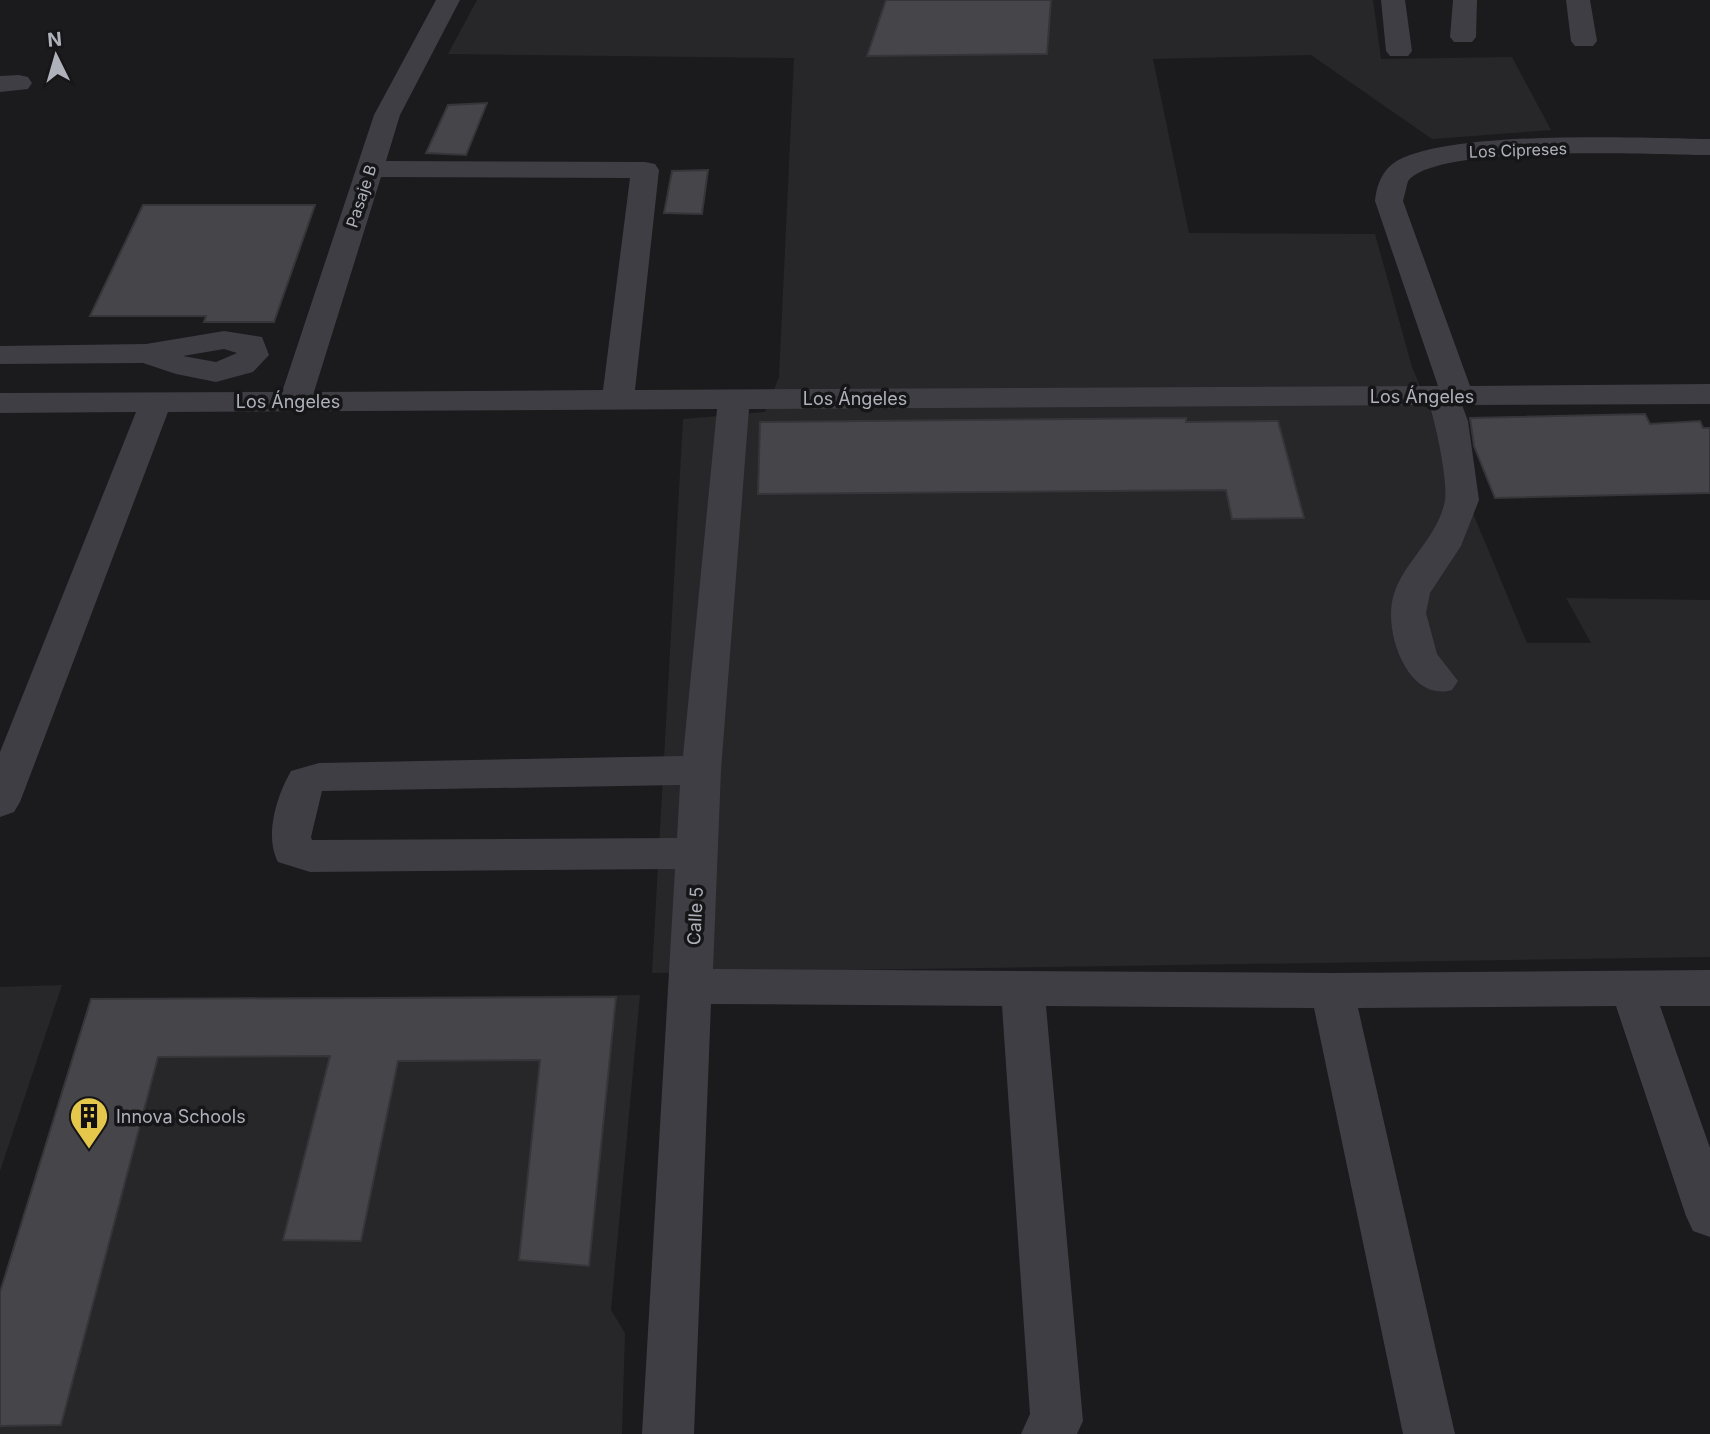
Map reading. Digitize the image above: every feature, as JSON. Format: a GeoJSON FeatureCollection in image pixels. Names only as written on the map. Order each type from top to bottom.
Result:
{"type":"FeatureCollection","features":[{"type":"Feature","properties":{"kind":"street","name":"Pasaje B"},"geometry":{"type":"LineString","coordinates":[[295,401],[387,115],[448,0]]}},
{"type":"Feature","properties":{"kind":"street"},"geometry":{"type":"LineString","coordinates":[[1393,0],[1399,51]]}},
{"type":"Feature","properties":{"kind":"street"},"geometry":{"type":"LineString","coordinates":[[1463,37],[1465,0]]}},
{"type":"Feature","properties":{"kind":"street"},"geometry":{"type":"LineString","coordinates":[[1577,0],[1584,41]]}},
{"type":"Feature","properties":{"kind":"street","name":"Los Cipreses"},"geometry":{"type":"LineString","coordinates":[[1438,681],[1419,658],[1408,613],[1412,592],[1443,546],[1462,500],[1450,396],[1389,201],[1391,186],[1401,172],[1451,152],[1495,149],[1710,147]]}},
{"type":"Feature","properties":{"kind":"street"},"geometry":{"type":"LineString","coordinates":[[370,169],[645,170],[618,400]]}},
{"type":"Feature","properties":{"kind":"street"},"geometry":{"type":"LineString","coordinates":[[39,403],[63,353]]}},
{"type":"Feature","properties":{"kind":"street"},"geometry":{"type":"LineString","coordinates":[[0,355],[147,353]]}},
{"type":"Feature","properties":{"kind":"street","name":"Los Ángeles"},"geometry":{"type":"LineString","coordinates":[[0,403],[1710,394]]}},
{"type":"Feature","properties":{"kind":"street","name":"Calle 5"},"geometry":{"type":"LineString","coordinates":[[668,1434],[701,771],[734,399]]}},
{"type":"Feature","properties":{"kind":"street"},"geometry":{"type":"LineString","coordinates":[[0,802],[156,402]]}},
{"type":"Feature","properties":{"kind":"street"},"geometry":{"type":"LineString","coordinates":[[698,853],[310,856],[293,851],[291,837],[305,780],[319,777],[701,771]]}},
{"type":"Feature","properties":{"kind":"street"},"geometry":{"type":"LineString","coordinates":[[691,986],[1332,991],[1710,988]]}},
{"type":"Feature","properties":{"kind":"street"},"geometry":{"type":"LineString","coordinates":[[1023,988],[1057,1421],[1047,1434]]}},
{"type":"Feature","properties":{"kind":"street"},"geometry":{"type":"LineString","coordinates":[[1632,989],[1710,1216]]}},
{"type":"Feature","properties":{"kind":"street"},"geometry":{"type":"LineString","coordinates":[[1332,991],[1429,1434]]}},
{"type":"Feature","properties":{"kind":"shaded area"},"geometry":{"type":"Polygon","coordinates":[[[477,0],[1373,0],[1381,59],[1512,57],[1551,130],[1432,139],[1311,55],[1153,59],[1189,233],[1375,234],[1412,367],[1527,643],[1591,643],[1566,598],[1710,600],[1710,957],[652,973],[683,419],[765,412],[779,377],[794,58],[448,54],[477,0]]]}},
{"type":"Feature","properties":{"kind":"shaded area"},"geometry":{"type":"Polygon","coordinates":[[[62,985],[0,1171],[0,987],[62,985]]]}},
{"type":"Feature","properties":{"kind":"shaded area"},"geometry":{"type":"Polygon","coordinates":[[[640,995],[611,1310],[625,1333],[622,1434],[0,1434],[0,1292],[91,999],[640,995]]]}},
{"type":"Feature","properties":{"kind":"building"},"geometry":{"type":"Polygon","coordinates":[[[886,0],[1051,0],[1047,54],[867,56],[886,0]]]}},
{"type":"Feature","properties":{"kind":"building"},"geometry":{"type":"Polygon","coordinates":[[[487,103],[466,155],[426,153],[448,105],[487,103]]]}},
{"type":"Feature","properties":{"kind":"building"},"geometry":{"type":"Polygon","coordinates":[[[708,170],[702,214],[664,213],[672,171],[708,170]]]}},
{"type":"Feature","properties":{"kind":"building"},"geometry":{"type":"Polygon","coordinates":[[[143,205],[315,205],[274,322],[204,322],[206,316],[90,316],[143,205]]]}},
{"type":"Feature","properties":{"kind":"building"},"geometry":{"type":"Polygon","coordinates":[[[1645,414],[1650,424],[1700,421],[1703,428],[1710,428],[1710,493],[1495,498],[1474,446],[1470,418],[1645,414]]]}},
{"type":"Feature","properties":{"kind":"building"},"geometry":{"type":"Polygon","coordinates":[[[1186,418],[1186,422],[1278,421],[1304,518],[1232,519],[1226,490],[758,494],[760,422],[1186,418]]]}},
{"type":"Feature","properties":{"kind":"building","name":"Innova Schools"},"geometry":{"type":"Polygon","coordinates":[[[616,997],[589,1266],[519,1260],[540,1060],[398,1061],[361,1241],[283,1240],[330,1056],[158,1057],[61,1425],[0,1426],[0,1292],[91,999],[616,997]]]}},
{"type":"Feature","properties":{"kind":"place","name":"Innova Schools"},"geometry":{"type":"Point","coordinates":[89,1150]}}]}
